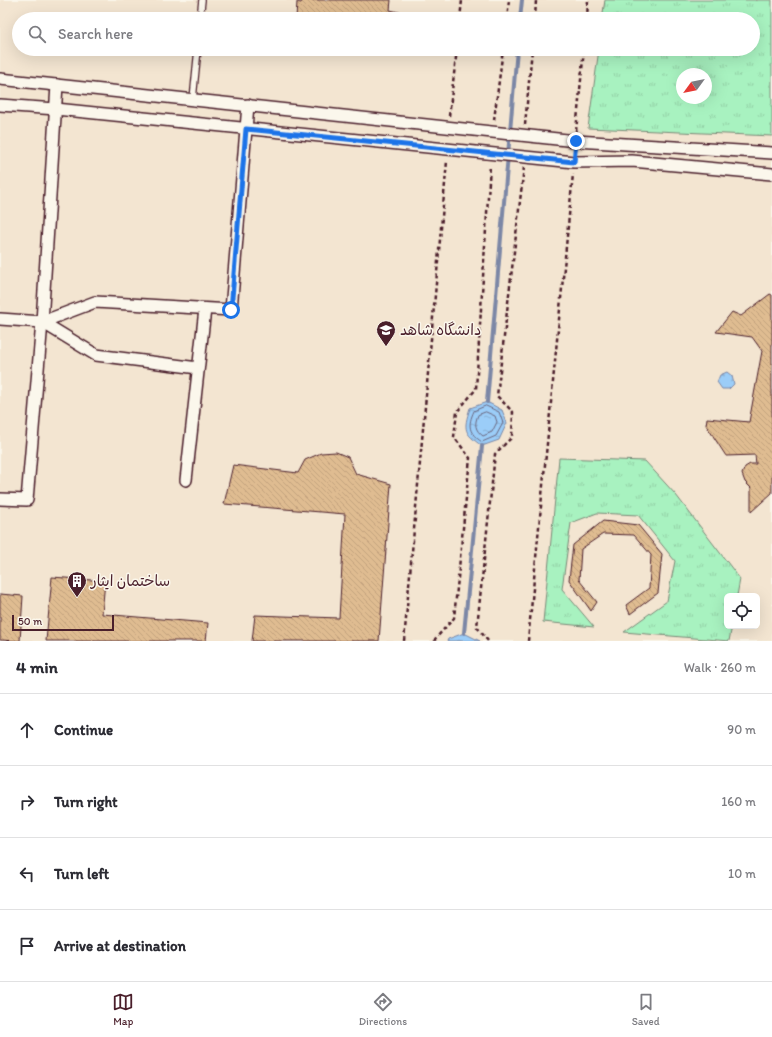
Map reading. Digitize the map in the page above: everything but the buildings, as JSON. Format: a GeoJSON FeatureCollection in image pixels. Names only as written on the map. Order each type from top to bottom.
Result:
{"type":"FeatureCollection","features":[{"type":"Feature","properties":{"kind":"street"},"geometry":{"type":"LineString","coordinates":[[0,79],[576,141],[772,153]]}},
{"type":"Feature","properties":{"kind":"street"},"geometry":{"type":"LineString","coordinates":[[0,499],[27,500],[42,322],[57,85]]}},
{"type":"Feature","properties":{"kind":"street"},"geometry":{"type":"LineString","coordinates":[[0,105],[56,109],[574,162],[632,161],[772,174]]}},
{"type":"Feature","properties":{"kind":"street"},"geometry":{"type":"LineString","coordinates":[[0,319],[42,322],[95,302],[231,310],[248,105]]}},
{"type":"Feature","properties":{"kind":"street"},"geometry":{"type":"LineString","coordinates":[[186,480],[205,309]]}},
{"type":"Feature","properties":{"kind":"street"},"geometry":{"type":"LineString","coordinates":[[42,322],[96,355],[198,368]]}},
{"type":"Feature","properties":{"kind":"lane"},"geometry":{"type":"LineString","coordinates":[[201,12],[202,0]]}},
{"type":"Feature","properties":{"kind":"lane"},"geometry":{"type":"LineString","coordinates":[[193,99],[197,56]]}},
{"type":"Feature","properties":{"kind":"path"},"geometry":{"type":"LineString","coordinates":[[461,12],[462,0]]}},
{"type":"Feature","properties":{"kind":"path"},"geometry":{"type":"LineString","coordinates":[[508,12],[509,0]]}},
{"type":"Feature","properties":{"kind":"path"},"geometry":{"type":"LineString","coordinates":[[535,12],[536,0]]}},
{"type":"Feature","properties":{"kind":"path"},"geometry":{"type":"LineString","coordinates":[[587,12],[588,0]]}},
{"type":"Feature","properties":{"kind":"path"},"geometry":{"type":"LineString","coordinates":[[448,127],[456,56]]}},
{"type":"Feature","properties":{"kind":"path"},"geometry":{"type":"LineString","coordinates":[[492,132],[502,56]]}},
{"type":"Feature","properties":{"kind":"path"},"geometry":{"type":"LineString","coordinates":[[524,135],[531,56]]}},
{"type":"Feature","properties":{"kind":"path"},"geometry":{"type":"LineString","coordinates":[[576,141],[583,56]]}},
{"type":"Feature","properties":{"kind":"path"},"geometry":{"type":"LineString","coordinates":[[404,641],[448,149]]}},
{"type":"Feature","properties":{"kind":"path"},"geometry":{"type":"LineString","coordinates":[[435,641],[435,639],[454,618],[470,458],[454,437],[458,412],[476,388],[491,153]]}},
{"type":"Feature","properties":{"kind":"path"},"geometry":{"type":"LineString","coordinates":[[488,641],[477,627],[495,454],[512,436],[513,412],[497,396],[525,157]]}},
{"type":"Feature","properties":{"kind":"path"},"geometry":{"type":"LineString","coordinates":[[528,641],[574,162]]}},
{"type":"Feature","properties":{"kind":"shaded area","name":"دانشگاه شاهد"},"geometry":{"type":"Polygon","coordinates":[[[0,0],[772,0],[772,641],[0,641],[0,0]]]}},
{"type":"Feature","properties":{"kind":"green space"},"geometry":{"type":"Polygon","coordinates":[[[605,0],[772,0],[772,136],[588,128],[598,56],[760,56],[760,12],[603,12],[605,0]]]}},
{"type":"Feature","properties":{"kind":"green space"},"geometry":{"type":"Polygon","coordinates":[[[559,458],[645,461],[676,495],[740,579],[738,593],[724,593],[724,629],[731,629],[729,641],[624,632],[667,601],[675,561],[638,515],[597,513],[571,523],[562,589],[594,627],[543,622],[559,458]]]}},
{"type":"Feature","properties":{"kind":"water"},"geometry":{"type":"Polygon","coordinates":[[[727,372],[732,376],[734,384],[729,389],[722,389],[717,382],[720,375],[727,372]]]}},
{"type":"Feature","properties":{"kind":"water"},"geometry":{"type":"Polygon","coordinates":[[[487,402],[502,410],[507,423],[499,440],[482,446],[468,434],[466,421],[470,408],[487,402]]]}},
{"type":"Feature","properties":{"kind":"water"},"geometry":{"type":"Polygon","coordinates":[[[464,633],[480,641],[447,641],[448,639],[464,633]]]}},
{"type":"Feature","properties":{"kind":"waterway"},"geometry":{"type":"LineString","coordinates":[[521,12],[522,0]]}},
{"type":"Feature","properties":{"kind":"waterway"},"geometry":{"type":"LineString","coordinates":[[487,402],[516,56]]}},
{"type":"Feature","properties":{"kind":"waterway"},"geometry":{"type":"LineString","coordinates":[[464,633],[482,446]]}},
{"type":"Feature","properties":{"kind":"place","name":"دانشگاه شاهد"},"geometry":{"type":"Point","coordinates":[386,347]}},
{"type":"Feature","properties":{"kind":"place","name":"ساختمان ایثار"},"geometry":{"type":"Point","coordinates":[77,598]}},
{"type":"Feature","properties":{"kind":"route"},"geometry":{"type":"LineString","coordinates":[[231,310],[246,129],[574,162],[576,141]]}}]}
